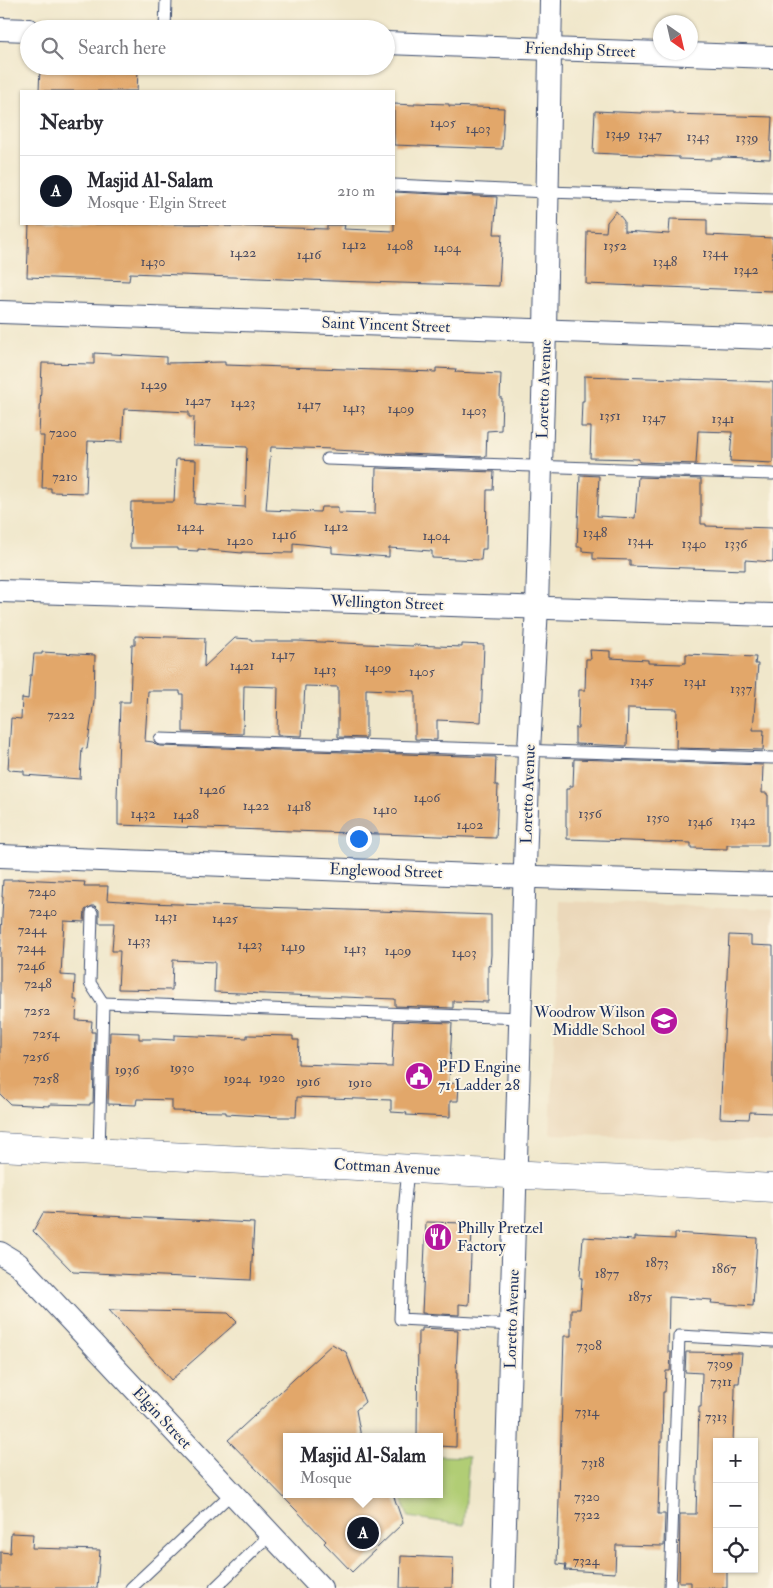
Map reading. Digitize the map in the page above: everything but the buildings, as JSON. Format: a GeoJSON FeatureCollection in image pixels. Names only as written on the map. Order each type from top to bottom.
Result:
{"type":"FeatureCollection","features":[{"type":"Feature","properties":{"kind":"main road","name":"Cottman Avenue"},"geometry":{"type":"LineString","coordinates":[[0,1147],[773,1188]]}},
{"type":"Feature","properties":{"kind":"street","name":"Loretto Avenue"},"geometry":{"type":"LineString","coordinates":[[503,1588],[529,750],[537,607],[545,330],[551,0]]}},
{"type":"Feature","properties":{"kind":"street"},"geometry":{"type":"LineString","coordinates":[[0,29],[20,30]]}},
{"type":"Feature","properties":{"kind":"street","name":"Friendship Street"},"geometry":{"type":"LineString","coordinates":[[395,43],[773,57]]}},
{"type":"Feature","properties":{"kind":"street","name":"Saint Vincent Street"},"geometry":{"type":"LineString","coordinates":[[0,312],[773,338]]}},
{"type":"Feature","properties":{"kind":"street","name":"Wellington Street"},"geometry":{"type":"LineString","coordinates":[[0,591],[773,615]]}},
{"type":"Feature","properties":{"kind":"street","name":"Englewood Street"},"geometry":{"type":"LineString","coordinates":[[0,856],[525,877],[773,884]]}},
{"type":"Feature","properties":{"kind":"street","name":"Elgin Street"},"geometry":{"type":"LineString","coordinates":[[0,1253],[18,1264],[271,1534],[308,1584]]}},
{"type":"Feature","properties":{"kind":"lane"},"geometry":{"type":"LineString","coordinates":[[165,20],[166,0]]}},
{"type":"Feature","properties":{"kind":"lane"},"geometry":{"type":"LineString","coordinates":[[395,185],[773,199]]}},
{"type":"Feature","properties":{"kind":"lane"},"geometry":{"type":"LineString","coordinates":[[327,459],[773,474]]}},
{"type":"Feature","properties":{"kind":"lane"},"geometry":{"type":"LineString","coordinates":[[160,739],[773,758]]}},
{"type":"Feature","properties":{"kind":"lane"},"geometry":{"type":"LineString","coordinates":[[92,913],[90,983],[103,1003],[99,1152]]}},
{"type":"Feature","properties":{"kind":"lane"},"geometry":{"type":"LineString","coordinates":[[103,1003],[521,1018]]}},
{"type":"Feature","properties":{"kind":"lane"},"geometry":{"type":"LineString","coordinates":[[408,1169],[404,1211],[400,1319],[511,1325]]}},
{"type":"Feature","properties":{"kind":"lane"},"geometry":{"type":"LineString","coordinates":[[670,1588],[679,1336],[773,1341]]}},
{"type":"Feature","properties":{"kind":"lane"},"geometry":{"type":"LineString","coordinates":[[131,1588],[232,1493]]}},
{"type":"Feature","properties":{"kind":"lane"},"geometry":{"type":"LineString","coordinates":[[216,1588],[271,1534]]}},
{"type":"Feature","properties":{"kind":"shaded area","name":"Woodrow Wilson Middle School"},"geometry":{"type":"Polygon","coordinates":[[[560,901],[773,909],[773,1142],[550,1134],[560,901]]]}},
{"type":"Feature","properties":{"kind":"green space"},"geometry":{"type":"Polygon","coordinates":[[[443,1456],[469,1457],[464,1525],[408,1517],[402,1498],[443,1498],[443,1456]]]}},
{"type":"Feature","properties":{"kind":"place","name":"Woodrow Wilson Middle School"},"geometry":{"type":"Point","coordinates":[664,1021]}},
{"type":"Feature","properties":{"kind":"place","name":"PFD Engine 71 Ladder 28"},"geometry":{"type":"Point","coordinates":[419,1076]}},
{"type":"Feature","properties":{"kind":"place","name":"Philly Pretzel Factory"},"geometry":{"type":"Point","coordinates":[438,1237]}},
{"type":"Feature","properties":{"kind":"place","name":"Masjid Al-Salam"},"geometry":{"type":"Point","coordinates":[363,1533]}}]}
